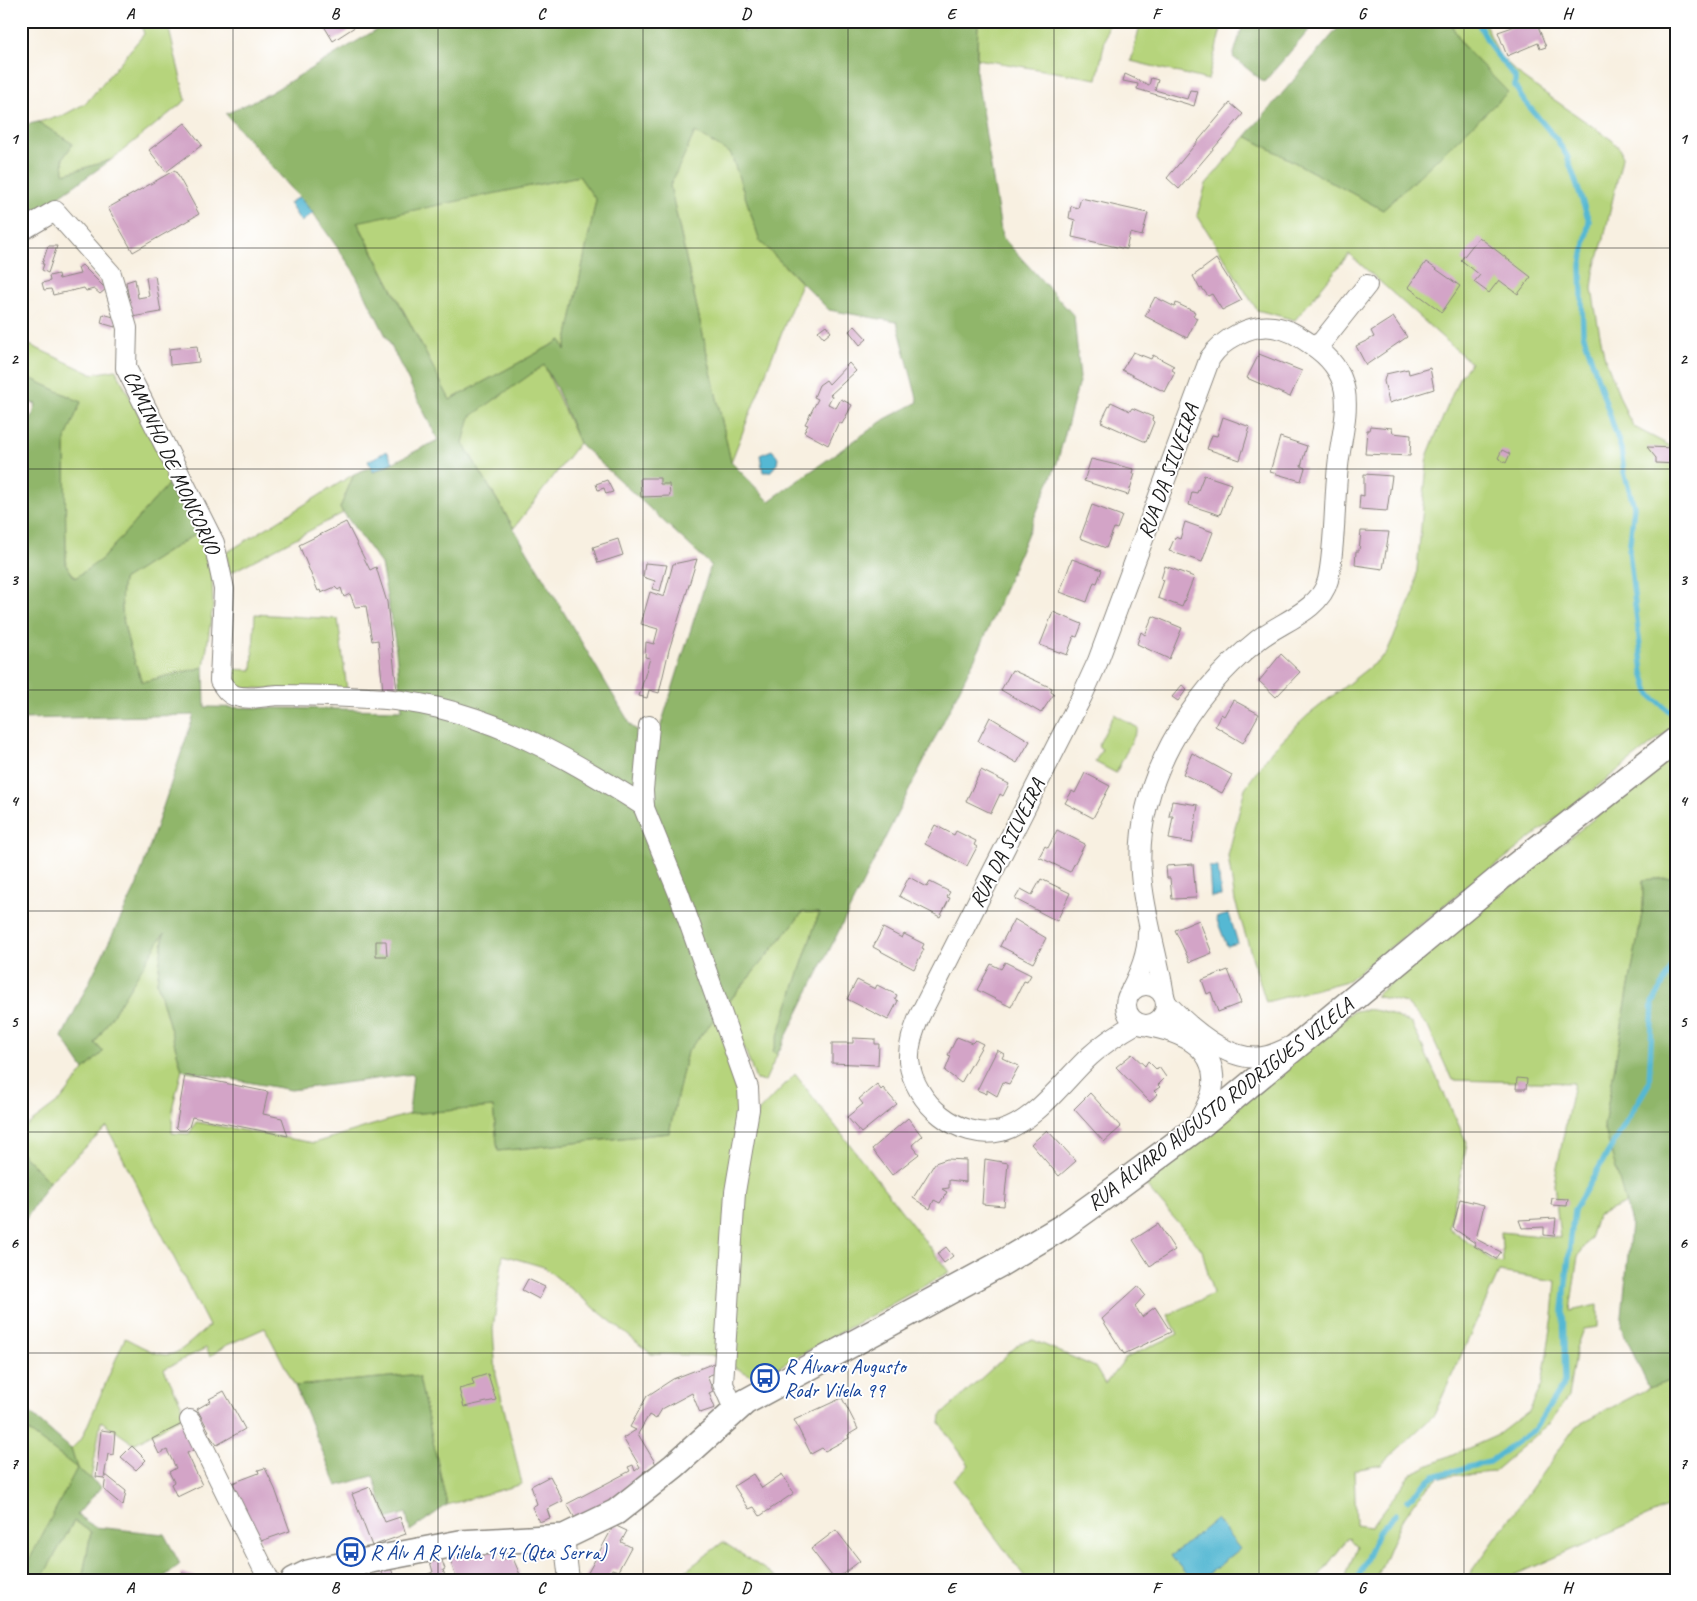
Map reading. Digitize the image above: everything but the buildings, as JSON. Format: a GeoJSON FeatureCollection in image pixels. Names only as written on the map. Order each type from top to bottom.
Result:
{"type":"FeatureCollection","features":[{"type":"Feature","properties":{"kind":"main road","name":"RUA ÁLVARO AUGUSTO RODRIGUES VILELA"},"geometry":{"type":"LineString","coordinates":[[294,1580],[308,1573],[329,1568],[460,1543],[564,1537],[616,1512],[638,1496],[745,1402],[1000,1264],[1064,1226],[1195,1129],[1500,878],[1673,742]]}},
{"type":"Feature","properties":{"kind":"street","name":"CAMINHO DE MONCORVO"},"geometry":{"type":"LineString","coordinates":[[21,231],[54,210],[111,274],[127,328],[126,368],[214,543],[224,590],[220,681],[228,692],[244,698],[278,695],[371,698],[452,710],[484,720],[539,745],[644,806]]}},
{"type":"Feature","properties":{"kind":"street"},"geometry":{"type":"LineString","coordinates":[[1317,348],[1367,285]]}},
{"type":"Feature","properties":{"kind":"street","name":"RUA DA SILVEIRA"},"geometry":{"type":"LineString","coordinates":[[1261,327],[1272,327],[1293,332],[1317,348],[1337,367],[1344,388],[1347,406],[1338,463],[1331,562],[1327,582],[1324,590],[1312,604],[1259,638],[1241,654],[1199,700],[1178,732],[1154,781],[1144,823],[1141,872],[1148,920],[1160,969],[1165,1000],[1165,1010],[1157,1022],[1141,1024],[1091,1055],[1028,1117],[1002,1130],[988,1133],[963,1130],[941,1115],[922,1093],[913,1075],[909,1060],[913,1032],[1094,670],[1210,358],[1217,348],[1228,339],[1261,327]]}},
{"type":"Feature","properties":{"kind":"street"},"geometry":{"type":"LineString","coordinates":[[649,726],[644,806],[679,894],[748,1088],[749,1109],[735,1192],[723,1384],[735,1411]]}},
{"type":"Feature","properties":{"kind":"street","name":"RUA DA SILVEIRA"},"geometry":{"type":"LineString","coordinates":[[1091,1055],[1128,996],[1141,971],[1148,944],[1148,920]]}},
{"type":"Feature","properties":{"kind":"street"},"geometry":{"type":"LineString","coordinates":[[1195,1129],[1212,1093],[1213,1076],[1210,1063],[1194,1044],[1182,1035],[1141,1024],[1127,1014],[1128,996],[1137,987],[1150,985],[1160,991],[1165,1000],[1204,1039],[1245,1058],[1250,1064],[1251,1074],[1247,1086],[1224,1086],[1218,1083],[1213,1076]]}},
{"type":"Feature","properties":{"kind":"street"},"geometry":{"type":"LineString","coordinates":[[1228,1050],[1253,1057],[1267,1056],[1301,1042]]}},
{"type":"Feature","properties":{"kind":"street"},"geometry":{"type":"LineString","coordinates":[[190,1420],[269,1580]]}},
{"type":"Feature","properties":{"kind":"street"},"geometry":{"type":"LineString","coordinates":[[564,1537],[569,1580]]}},
{"type":"Feature","properties":{"kind":"green space"},"geometry":{"type":"Polygon","coordinates":[[[140,21],[167,21],[186,100],[111,160],[64,174],[63,158],[73,144],[38,122],[62,116],[86,103],[144,34],[140,21]]]}},
{"type":"Feature","properties":{"kind":"green space"},"geometry":{"type":"Polygon","coordinates":[[[391,21],[744,21],[743,32],[777,21],[978,21],[976,72],[1002,237],[1074,316],[1080,378],[1057,463],[981,646],[777,1055],[773,1051],[819,913],[803,912],[687,1052],[669,1133],[498,1151],[493,1107],[409,1114],[413,1074],[291,1090],[182,1070],[157,982],[164,933],[95,1043],[103,1052],[84,1070],[62,1037],[136,887],[194,715],[21,719],[21,453],[36,404],[21,400],[21,374],[81,402],[65,440],[66,565],[75,578],[102,559],[172,480],[197,533],[123,580],[123,619],[142,682],[204,667],[205,707],[402,710],[395,642],[381,564],[340,508],[354,474],[371,467],[374,472],[438,440],[353,270],[313,213],[226,114],[270,93],[391,21]],[[695,132],[670,186],[731,462],[769,501],[885,419],[918,402],[897,322],[829,310],[760,241],[731,154],[695,132]],[[579,176],[357,222],[450,400],[561,340],[565,350],[596,200],[579,176]],[[544,365],[470,417],[463,443],[632,727],[656,741],[711,565],[579,443],[557,389],[544,365]]]}},
{"type":"Feature","properties":{"kind":"green space"},"geometry":{"type":"Polygon","coordinates":[[[978,21],[1109,21],[1097,79],[977,59],[978,21]]]}},
{"type":"Feature","properties":{"kind":"green space"},"geometry":{"type":"Polygon","coordinates":[[[1141,21],[1223,21],[1208,80],[1131,61],[1141,21]]]}},
{"type":"Feature","properties":{"kind":"green space"},"geometry":{"type":"Polygon","coordinates":[[[1244,21],[1317,21],[1264,82],[1233,57],[1244,21]]]}},
{"type":"Feature","properties":{"kind":"green space"},"geometry":{"type":"Polygon","coordinates":[[[1344,21],[1449,21],[1464,47],[1508,92],[1383,210],[1246,136],[1344,21]]]}},
{"type":"Feature","properties":{"kind":"green space"},"geometry":{"type":"Polygon","coordinates":[[[1449,21],[1484,21],[1499,55],[1523,78],[1612,140],[1621,150],[1622,158],[1604,238],[1594,272],[1592,289],[1604,355],[1626,413],[1634,427],[1676,449],[1676,725],[1347,981],[1266,1002],[1235,901],[1228,856],[1245,788],[1272,750],[1307,716],[1386,654],[1415,590],[1428,454],[1459,378],[1471,363],[1349,254],[1295,320],[1257,310],[1197,215],[1206,184],[1246,136],[1383,210],[1507,92],[1464,47],[1449,21]]]}},
{"type":"Feature","properties":{"kind":"green space"},"geometry":{"type":"Polygon","coordinates":[[[38,122],[73,144],[63,158],[64,174],[111,160],[21,223],[21,126],[38,122]]]}},
{"type":"Feature","properties":{"kind":"green space"},"geometry":{"type":"Polygon","coordinates":[[[695,131],[731,154],[760,241],[801,283],[731,462],[670,185],[695,131]]]}},
{"type":"Feature","properties":{"kind":"green space"},"geometry":{"type":"Polygon","coordinates":[[[579,176],[596,200],[565,351],[561,340],[450,400],[357,221],[579,176]]]}},
{"type":"Feature","properties":{"kind":"green space"},"geometry":{"type":"Polygon","coordinates":[[[21,341],[92,374],[116,370],[172,480],[102,559],[76,578],[66,565],[65,439],[81,402],[21,374],[21,341]]]}},
{"type":"Feature","properties":{"kind":"green space"},"geometry":{"type":"Polygon","coordinates":[[[544,365],[579,443],[514,528],[463,443],[469,417],[544,365]]]}},
{"type":"Feature","properties":{"kind":"green space"},"geometry":{"type":"Polygon","coordinates":[[[354,474],[340,508],[343,513],[230,573],[226,553],[354,474]]]}},
{"type":"Feature","properties":{"kind":"green space"},"geometry":{"type":"Polygon","coordinates":[[[197,533],[212,576],[213,606],[204,667],[142,682],[123,619],[123,580],[197,533]]]}},
{"type":"Feature","properties":{"kind":"green space"},"geometry":{"type":"Polygon","coordinates":[[[255,614],[338,619],[347,690],[237,688],[226,675],[227,669],[252,670],[255,614]]]}},
{"type":"Feature","properties":{"kind":"green space"},"geometry":{"type":"Polygon","coordinates":[[[1114,714],[1138,728],[1116,773],[1095,762],[1102,749],[1098,746],[1114,714]]]}},
{"type":"Feature","properties":{"kind":"green space"},"geometry":{"type":"Polygon","coordinates":[[[1676,752],[1676,877],[1643,880],[1643,908],[1604,1126],[1626,1203],[1597,1216],[1590,1239],[1578,1256],[1570,1311],[1598,1305],[1598,1327],[1583,1329],[1576,1348],[1568,1397],[1548,1425],[1493,1472],[1439,1477],[1415,1501],[1400,1523],[1376,1580],[1345,1580],[1357,1546],[1349,1537],[1316,1580],[1201,1580],[1239,1549],[1171,1555],[1191,1580],[1027,1580],[953,1480],[969,1465],[940,1424],[941,1415],[1020,1343],[1033,1340],[1095,1367],[1105,1384],[1126,1358],[1178,1334],[1168,1315],[1213,1294],[1202,1250],[1145,1185],[1352,1012],[1375,1010],[1390,1014],[1412,1024],[1467,1143],[1449,1228],[1493,1261],[1503,1263],[1501,1232],[1560,1238],[1554,1183],[1574,1083],[1452,1080],[1428,1027],[1406,1003],[1375,996],[1676,752]],[[1499,1272],[1434,1415],[1381,1465],[1354,1470],[1356,1525],[1371,1527],[1412,1473],[1496,1436],[1530,1410],[1542,1385],[1553,1316],[1556,1281],[1499,1272]]]}},
{"type":"Feature","properties":{"kind":"green space"},"geometry":{"type":"Polygon","coordinates":[[[1676,877],[1676,1379],[1649,1388],[1621,1327],[1631,1223],[1604,1126],[1643,908],[1643,880],[1676,877]]]}},
{"type":"Feature","properties":{"kind":"green space"},"geometry":{"type":"Polygon","coordinates":[[[803,912],[819,913],[773,1051],[777,1055],[765,1081],[756,1080],[728,1003],[803,912]]]}},
{"type":"Feature","properties":{"kind":"green space"},"geometry":{"type":"Polygon","coordinates":[[[164,931],[157,982],[182,1070],[173,1105],[172,1133],[189,1134],[196,1122],[314,1143],[409,1114],[493,1107],[498,1151],[669,1133],[687,1052],[716,1017],[741,1086],[719,1356],[651,1354],[544,1267],[503,1255],[493,1329],[496,1375],[522,1484],[447,1505],[419,1378],[411,1375],[295,1386],[265,1328],[225,1346],[210,1356],[206,1348],[164,1369],[186,1414],[134,1444],[101,1421],[91,1479],[77,1468],[42,1577],[74,1521],[91,1532],[82,1580],[21,1580],[21,1426],[76,1467],[71,1449],[82,1438],[125,1338],[153,1352],[170,1354],[178,1352],[209,1326],[107,1127],[49,1182],[21,1152],[21,1134],[25,1127],[61,1100],[84,1070],[103,1052],[95,1043],[164,931]]]}},
{"type":"Feature","properties":{"kind":"green space"},"geometry":{"type":"Polygon","coordinates":[[[795,1074],[949,1272],[757,1379],[731,1365],[745,1154],[759,1111],[795,1074]]]}},
{"type":"Feature","properties":{"kind":"green space"},"geometry":{"type":"Polygon","coordinates":[[[21,1152],[49,1182],[21,1227],[21,1152]]]}},
{"type":"Feature","properties":{"kind":"green space"},"geometry":{"type":"Polygon","coordinates":[[[411,1375],[419,1378],[447,1505],[410,1531],[406,1513],[387,1519],[373,1476],[337,1486],[295,1386],[411,1375]]]}},
{"type":"Feature","properties":{"kind":"green space"},"geometry":{"type":"Polygon","coordinates":[[[1676,1379],[1676,1504],[1504,1580],[1466,1580],[1576,1426],[1649,1388],[1676,1379]]]}},
{"type":"Feature","properties":{"kind":"green space"},"geometry":{"type":"Polygon","coordinates":[[[21,1405],[71,1449],[77,1468],[21,1426],[21,1405]]]}},
{"type":"Feature","properties":{"kind":"green space"},"geometry":{"type":"Polygon","coordinates":[[[77,1468],[101,1487],[77,1515],[95,1527],[164,1534],[180,1564],[164,1577],[154,1580],[82,1580],[91,1532],[74,1521],[42,1578],[24,1570],[77,1468]]]}},
{"type":"Feature","properties":{"kind":"green space"},"geometry":{"type":"Polygon","coordinates":[[[723,1542],[781,1580],[674,1580],[723,1542]]]}},
{"type":"Feature","properties":{"kind":"water"},"geometry":{"type":"Polygon","coordinates":[[[299,197],[313,213],[301,222],[289,203],[299,197]]]}},
{"type":"Feature","properties":{"kind":"water"},"geometry":{"type":"Polygon","coordinates":[[[772,450],[778,457],[777,464],[770,472],[763,472],[760,455],[772,450]]]}},
{"type":"Feature","properties":{"kind":"water"},"geometry":{"type":"Polygon","coordinates":[[[387,451],[393,462],[373,472],[368,461],[387,451]]]}},
{"type":"Feature","properties":{"kind":"water"},"geometry":{"type":"Polygon","coordinates":[[[1209,867],[1218,867],[1221,896],[1211,897],[1209,867]]]}},
{"type":"Feature","properties":{"kind":"water"},"geometry":{"type":"Polygon","coordinates":[[[1229,914],[1238,943],[1227,946],[1216,918],[1229,914]]]}},
{"type":"Feature","properties":{"kind":"water"},"geometry":{"type":"Polygon","coordinates":[[[1216,1519],[1240,1549],[1201,1580],[1191,1580],[1171,1556],[1216,1519]]]}},
{"type":"Feature","properties":{"kind":"waterway"},"geometry":{"type":"LineString","coordinates":[[1477,21],[1492,49],[1515,77],[1515,86],[1522,98],[1557,140],[1567,156],[1589,221],[1581,266],[1583,333],[1621,449],[1624,472],[1634,506],[1629,551],[1643,673],[1650,695],[1676,717]]}},
{"type":"Feature","properties":{"kind":"waterway"},"geometry":{"type":"LineString","coordinates":[[1407,1500],[1434,1476],[1489,1462],[1534,1430],[1565,1382],[1563,1310],[1574,1210],[1649,1083],[1653,1003],[1676,959]]}},
{"type":"Feature","properties":{"kind":"waterway"},"geometry":{"type":"LineString","coordinates":[[1357,1580],[1379,1531],[1396,1514]]}},
{"type":"Feature","properties":{"kind":"place","name":"R Álvaro Augusto Rodr Vilela 99"},"geometry":{"type":"Point","coordinates":[765,1378]}},
{"type":"Feature","properties":{"kind":"place","name":"R Álv A R Vilela 142 (Qta Serra)"},"geometry":{"type":"Point","coordinates":[351,1552]}}]}
